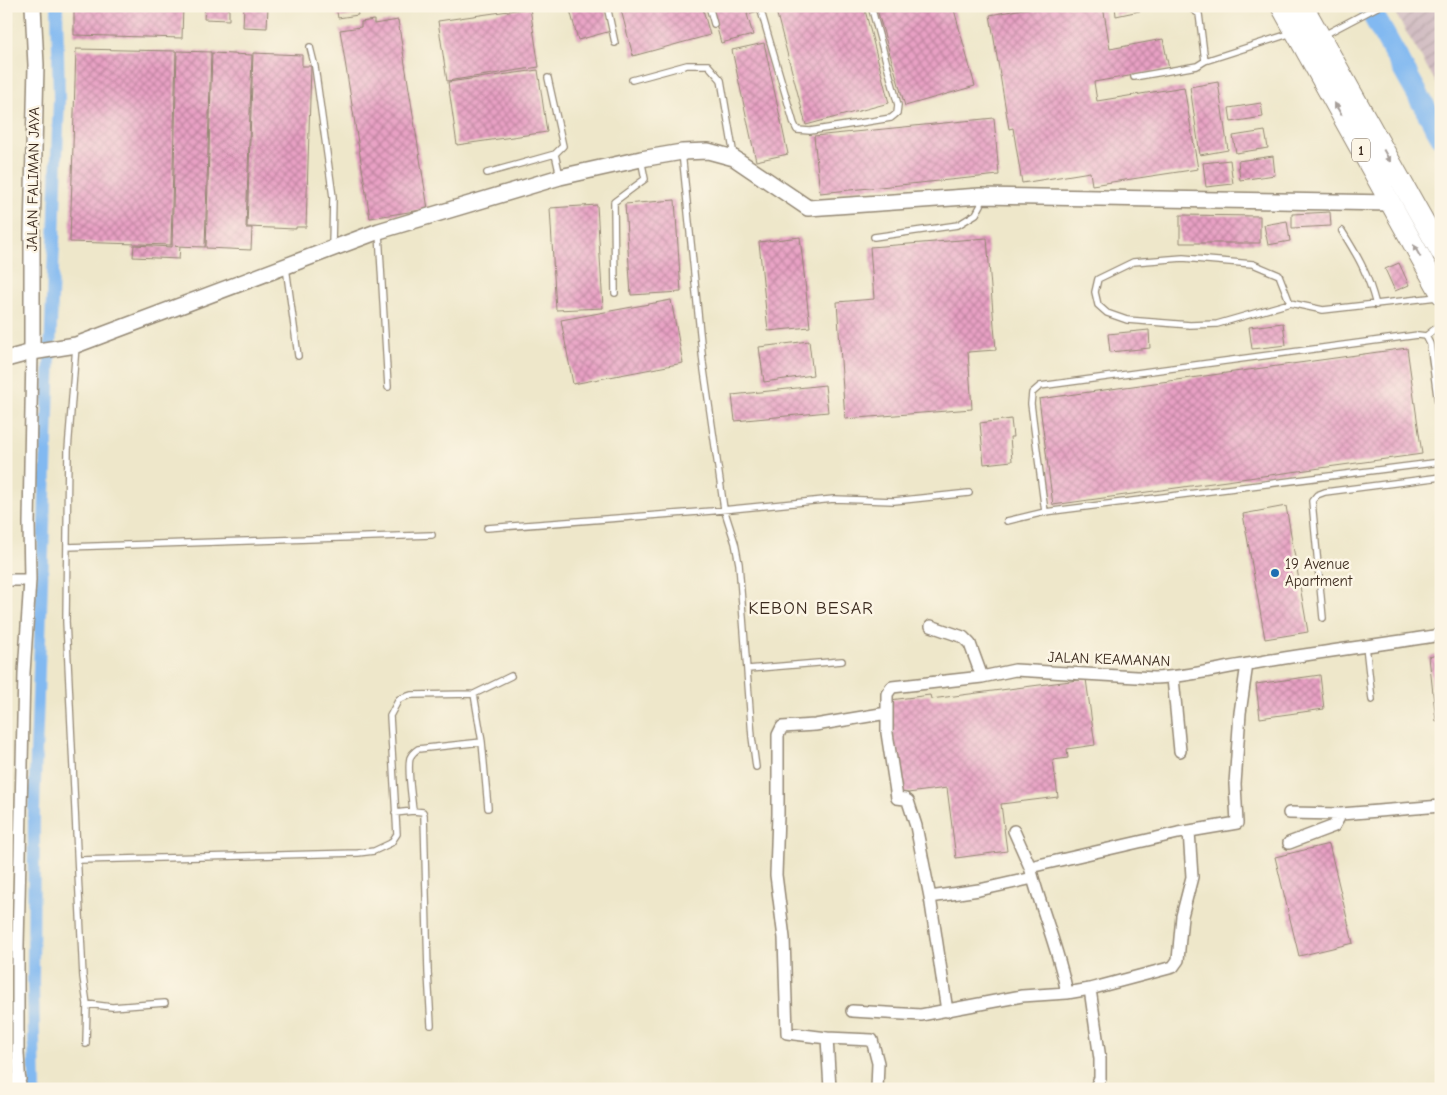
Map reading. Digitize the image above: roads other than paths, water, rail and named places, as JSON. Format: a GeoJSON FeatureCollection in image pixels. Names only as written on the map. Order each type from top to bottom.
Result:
{"type":"FeatureCollection","features":[{"type":"Feature","properties":{"kind":"highway","name":"1"},"geometry":{"type":"LineString","coordinates":[[1280,6],[1441,295]]}},
{"type":"Feature","properties":{"kind":"highway","name":"1"},"geometry":{"type":"LineString","coordinates":[[1303,6],[1441,252]]}},
{"type":"Feature","properties":{"kind":"street","name":"JALAN FALIMAN JAYA"},"geometry":{"type":"LineString","coordinates":[[33,6],[36,65],[32,234],[36,352]]}},
{"type":"Feature","properties":{"kind":"street"},"geometry":{"type":"LineString","coordinates":[[6,359],[76,345],[379,231],[560,177],[682,152],[708,151],[734,158],[808,208],[980,196],[1323,200],[1391,203]]}},
{"type":"Feature","properties":{"kind":"street"},"geometry":{"type":"LineString","coordinates":[[6,1080],[20,1084],[12,946],[30,580],[29,523],[36,352]]}},
{"type":"Feature","properties":{"kind":"street"},"geometry":{"type":"LineString","coordinates":[[6,580],[30,580]]}},
{"type":"Feature","properties":{"kind":"street"},"geometry":{"type":"LineString","coordinates":[[931,626],[963,637],[970,644],[982,677]]}},
{"type":"Feature","properties":{"kind":"street","name":"JALAN KEAMANAN"},"geometry":{"type":"LineString","coordinates":[[887,713],[888,694],[892,687],[982,677],[1015,670],[1173,678],[1247,664],[1441,635]]}},
{"type":"Feature","properties":{"kind":"street"},"geometry":{"type":"LineString","coordinates":[[930,897],[979,890],[1032,873],[1189,831],[1237,823],[1234,784],[1240,713],[1247,664]]}},
{"type":"Feature","properties":{"kind":"street"},"geometry":{"type":"LineString","coordinates":[[1173,678],[1180,751]]}},
{"type":"Feature","properties":{"kind":"street"},"geometry":{"type":"LineString","coordinates":[[877,1089],[878,1063],[872,1040],[827,1038],[787,1033],[784,938],[776,875],[778,735],[782,727],[814,725],[887,713],[887,733],[897,798],[905,799],[912,809],[930,897],[947,1011]]}},
{"type":"Feature","properties":{"kind":"street"},"geometry":{"type":"LineString","coordinates":[[1288,814],[1341,814],[1441,806]]}},
{"type":"Feature","properties":{"kind":"street"},"geometry":{"type":"LineString","coordinates":[[1289,843],[1334,826],[1341,814]]}},
{"type":"Feature","properties":{"kind":"street"},"geometry":{"type":"LineString","coordinates":[[1014,831],[1032,873],[1062,967],[1067,993]]}},
{"type":"Feature","properties":{"kind":"street"},"geometry":{"type":"LineString","coordinates":[[852,1011],[921,1015],[1022,996],[1067,993],[1090,989],[1173,967],[1178,960],[1182,916],[1192,876],[1189,831]]}},
{"type":"Feature","properties":{"kind":"street"},"geometry":{"type":"LineString","coordinates":[[1090,989],[1100,1059],[1100,1078],[1095,1089]]}},
{"type":"Feature","properties":{"kind":"street"},"geometry":{"type":"LineString","coordinates":[[827,1038],[830,1089]]}},
{"type":"Feature","properties":{"kind":"lane"},"geometry":{"type":"LineString","coordinates":[[607,6],[615,43]]}},
{"type":"Feature","properties":{"kind":"lane"},"geometry":{"type":"LineString","coordinates":[[709,6],[714,24]]}},
{"type":"Feature","properties":{"kind":"lane"},"geometry":{"type":"LineString","coordinates":[[761,11],[794,124],[797,130],[810,131],[891,118],[896,113],[898,105],[871,6]]}},
{"type":"Feature","properties":{"kind":"lane"},"geometry":{"type":"LineString","coordinates":[[1188,6],[1199,14],[1205,61]]}},
{"type":"Feature","properties":{"kind":"lane"},"geometry":{"type":"LineString","coordinates":[[1320,37],[1379,6]]}},
{"type":"Feature","properties":{"kind":"lane"},"geometry":{"type":"LineString","coordinates":[[1134,78],[1197,66],[1205,61],[1294,32]]}},
{"type":"Feature","properties":{"kind":"lane"},"geometry":{"type":"LineString","coordinates":[[310,47],[316,67],[333,197],[332,249]]}},
{"type":"Feature","properties":{"kind":"lane"},"geometry":{"type":"LineString","coordinates":[[632,80],[688,64],[708,65],[721,80],[734,158]]}},
{"type":"Feature","properties":{"kind":"lane"},"geometry":{"type":"LineString","coordinates":[[487,174],[555,154],[563,146],[548,78]]}},
{"type":"Feature","properties":{"kind":"lane"},"geometry":{"type":"LineString","coordinates":[[682,152],[703,363],[724,509],[735,543],[739,564],[756,767]]}},
{"type":"Feature","properties":{"kind":"lane"},"geometry":{"type":"LineString","coordinates":[[555,154],[560,177]]}},
{"type":"Feature","properties":{"kind":"lane"},"geometry":{"type":"LineString","coordinates":[[615,293],[614,202],[645,179],[641,159]]}},
{"type":"Feature","properties":{"kind":"lane"},"geometry":{"type":"LineString","coordinates":[[874,237],[958,225],[976,214],[981,206],[980,196]]}},
{"type":"Feature","properties":{"kind":"lane"},"geometry":{"type":"LineString","coordinates":[[379,231],[388,387]]}},
{"type":"Feature","properties":{"kind":"lane"},"geometry":{"type":"LineString","coordinates":[[1342,231],[1362,263],[1376,305]]}},
{"type":"Feature","properties":{"kind":"lane"},"geometry":{"type":"LineString","coordinates":[[1290,303],[1279,275],[1253,264],[1182,258],[1132,262],[1098,279],[1095,292],[1098,305],[1107,313],[1127,320],[1190,325],[1217,324],[1290,303],[1323,310],[1376,305],[1441,295]]}},
{"type":"Feature","properties":{"kind":"lane"},"geometry":{"type":"LineString","coordinates":[[286,266],[298,356]]}},
{"type":"Feature","properties":{"kind":"lane"},"geometry":{"type":"LineString","coordinates":[[1426,336],[1441,324]]}},
{"type":"Feature","properties":{"kind":"lane"},"geometry":{"type":"LineString","coordinates":[[1044,512],[1031,404],[1032,393],[1040,386],[1418,334],[1426,336],[1430,344],[1441,426]]}},
{"type":"Feature","properties":{"kind":"lane"},"geometry":{"type":"LineString","coordinates":[[76,345],[68,450],[66,621],[79,860],[83,977],[87,1004],[86,1044]]}},
{"type":"Feature","properties":{"kind":"lane"},"geometry":{"type":"LineString","coordinates":[[1007,521],[1044,512],[1441,462]]}},
{"type":"Feature","properties":{"kind":"lane"},"geometry":{"type":"LineString","coordinates":[[1323,618],[1312,501],[1317,495],[1325,492],[1441,477]]}},
{"type":"Feature","properties":{"kind":"lane"},"geometry":{"type":"LineString","coordinates":[[487,528],[834,499],[894,501],[970,493]]}},
{"type":"Feature","properties":{"kind":"lane"},"geometry":{"type":"LineString","coordinates":[[67,547],[432,535]]}},
{"type":"Feature","properties":{"kind":"lane"},"geometry":{"type":"LineString","coordinates":[[1366,646],[1372,700]]}},
{"type":"Feature","properties":{"kind":"lane"},"geometry":{"type":"LineString","coordinates":[[748,669],[842,661]]}},
{"type":"Feature","properties":{"kind":"lane"},"geometry":{"type":"LineString","coordinates":[[79,860],[304,856],[374,851],[391,842],[397,834],[390,716],[400,699],[411,695],[474,694],[511,676]]}},
{"type":"Feature","properties":{"kind":"lane"},"geometry":{"type":"LineString","coordinates":[[474,694],[482,742],[488,808]]}},
{"type":"Feature","properties":{"kind":"lane"},"geometry":{"type":"LineString","coordinates":[[413,811],[410,765],[411,756],[414,752],[418,749],[482,742]]}},
{"type":"Feature","properties":{"kind":"lane"},"geometry":{"type":"LineString","coordinates":[[395,813],[413,811],[423,812],[424,815],[428,962],[432,1025]]}},
{"type":"Feature","properties":{"kind":"lane"},"geometry":{"type":"LineString","coordinates":[[87,1004],[112,1008],[165,1003]]}},
{"type":"Feature","properties":{"kind":"waterway"},"geometry":{"type":"LineString","coordinates":[[35,1089],[33,983],[34,811],[59,99],[57,6]]}},
{"type":"Feature","properties":{"kind":"waterway"},"geometry":{"type":"LineString","coordinates":[[1368,6],[1441,136]]}},
{"type":"Feature","properties":{"kind":"place","name":"19 Avenue Apartment"},"geometry":{"type":"Point","coordinates":[1275,573]}},
{"type":"Feature","properties":{"kind":"district","name":"KEBON BESAR"},"geometry":{"type":"Point","coordinates":[811,608]}}]}
